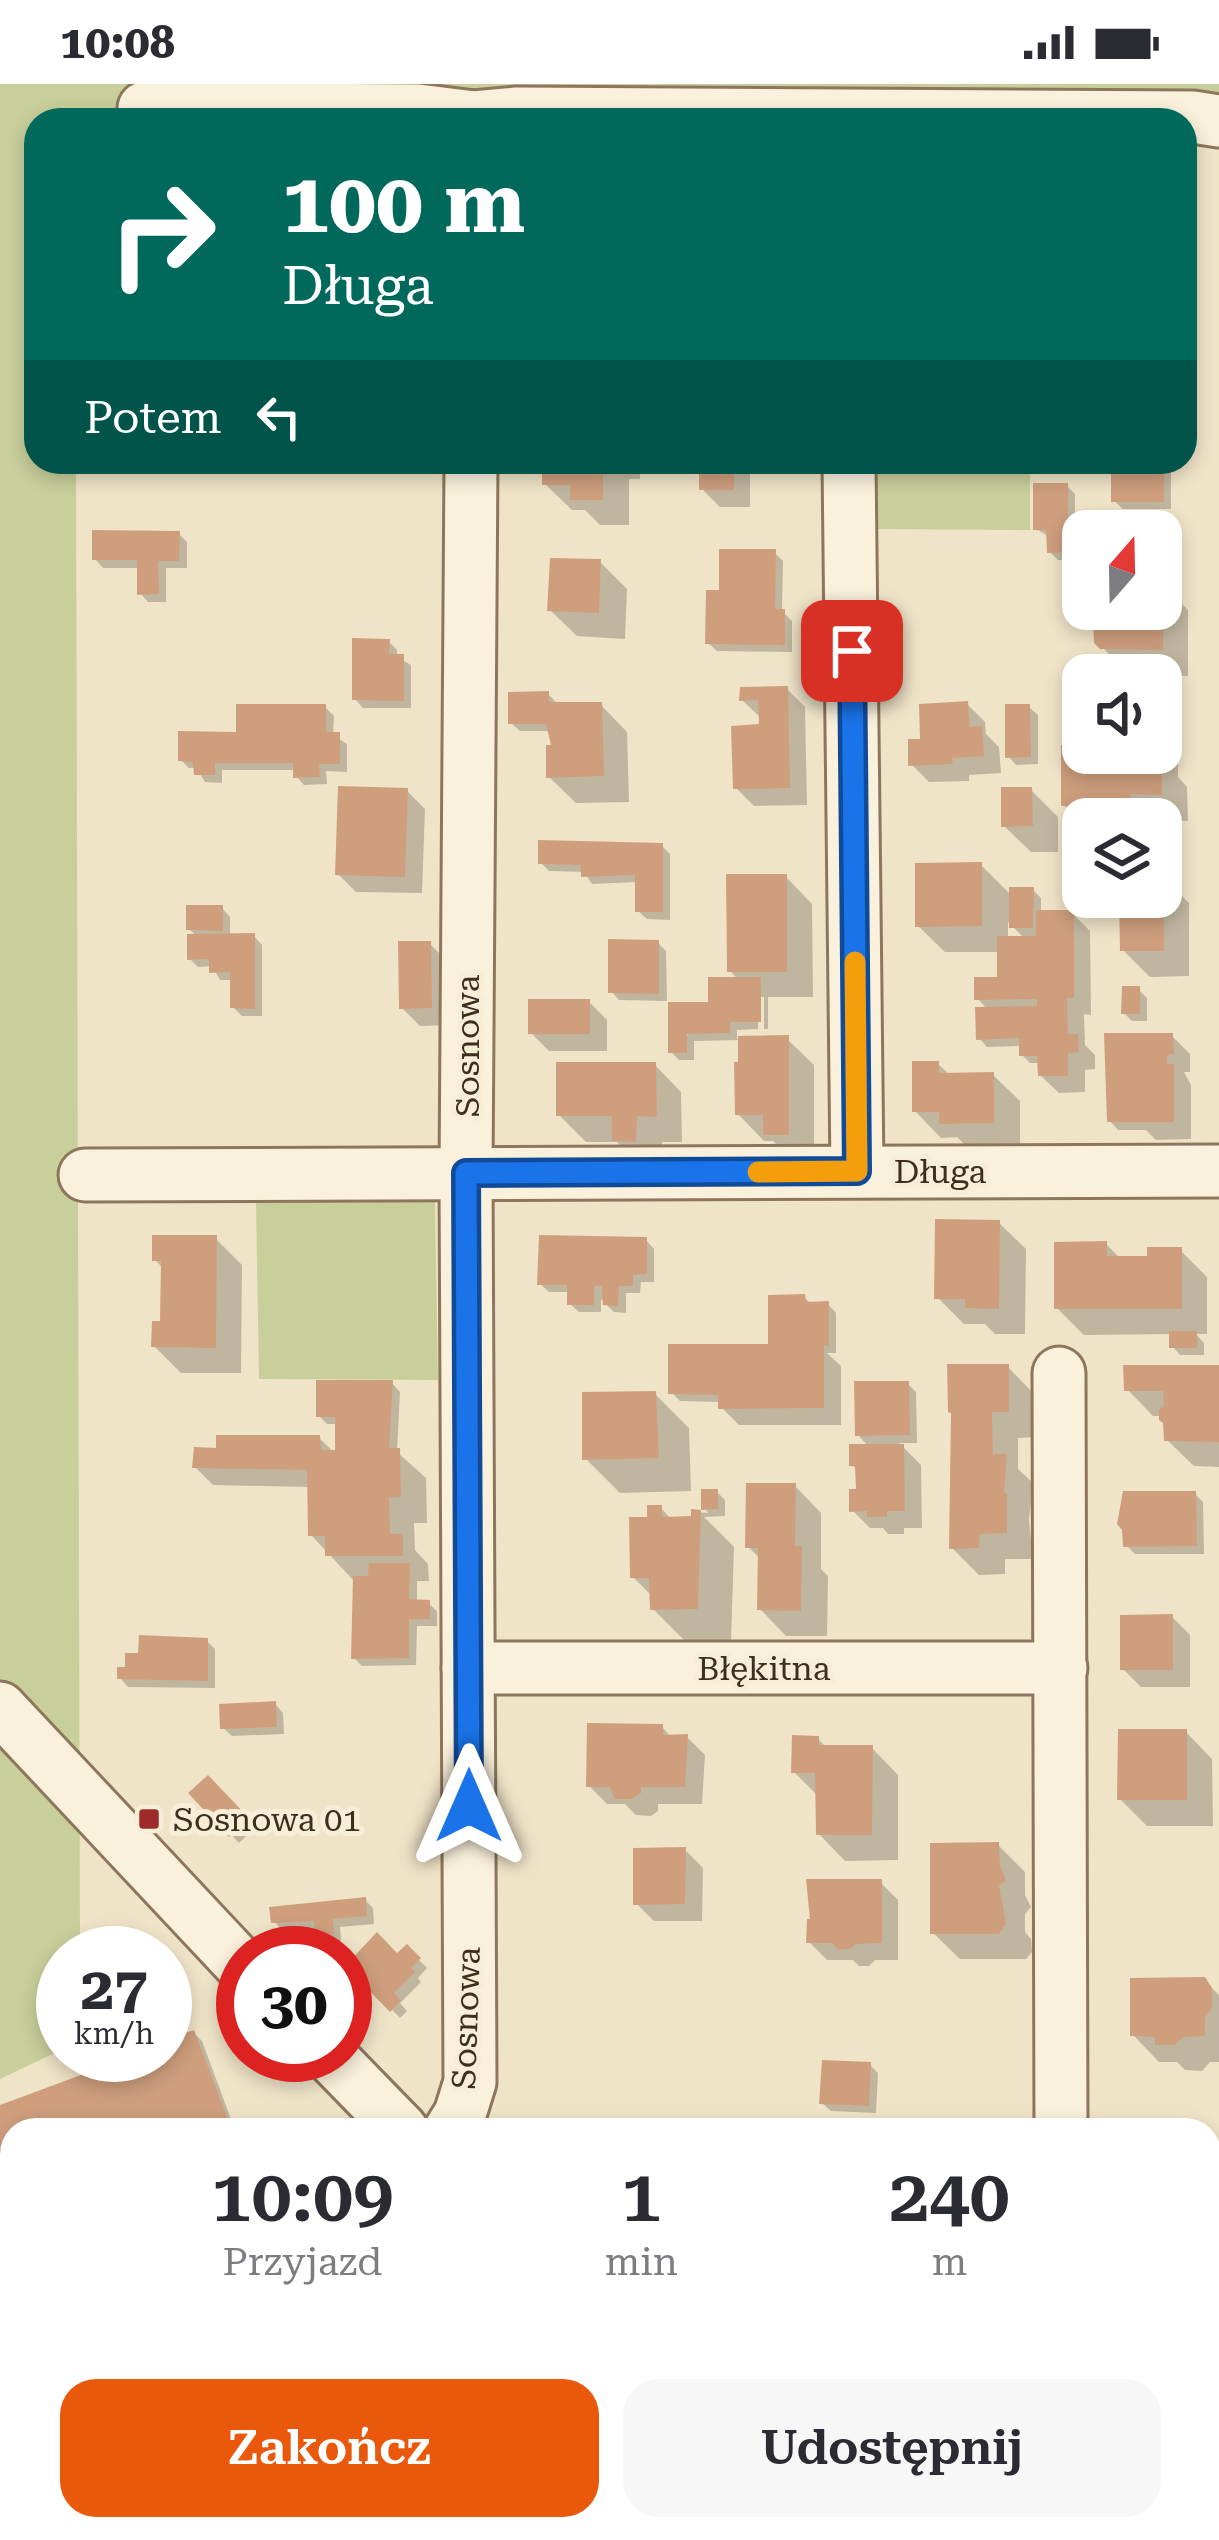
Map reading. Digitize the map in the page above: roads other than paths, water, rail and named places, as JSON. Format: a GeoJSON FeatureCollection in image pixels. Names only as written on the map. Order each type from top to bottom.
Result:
{"type":"FeatureCollection","features":[{"type":"Feature","properties":{"kind":"street","name":"Sosnowa"},"geometry":{"type":"LineString","coordinates":[[458,2118],[470,2081],[466,1173],[471,474]]}},
{"type":"Feature","properties":{"kind":"street"},"geometry":{"type":"LineString","coordinates":[[849,474],[857,1171]]}},
{"type":"Feature","properties":{"kind":"street","name":"Długa"},"geometry":{"type":"LineString","coordinates":[[85,1175],[1219,1171]]}},
{"type":"Feature","properties":{"kind":"street"},"geometry":{"type":"LineString","coordinates":[[1059,1373],[1061,2118]]}},
{"type":"Feature","properties":{"kind":"street","name":"Błękitna"},"geometry":{"type":"LineString","coordinates":[[468,1669],[1061,1668]]}},
{"type":"Feature","properties":{"kind":"street"},"geometry":{"type":"LineString","coordinates":[[0,1708],[216,1938]]}},
{"type":"Feature","properties":{"kind":"street"},"geometry":{"type":"LineString","coordinates":[[355,2082],[390,2118]]}},
{"type":"Feature","properties":{"kind":"place","name":"Sosnowa 01"},"geometry":{"type":"Point","coordinates":[149,1819]}}]}
